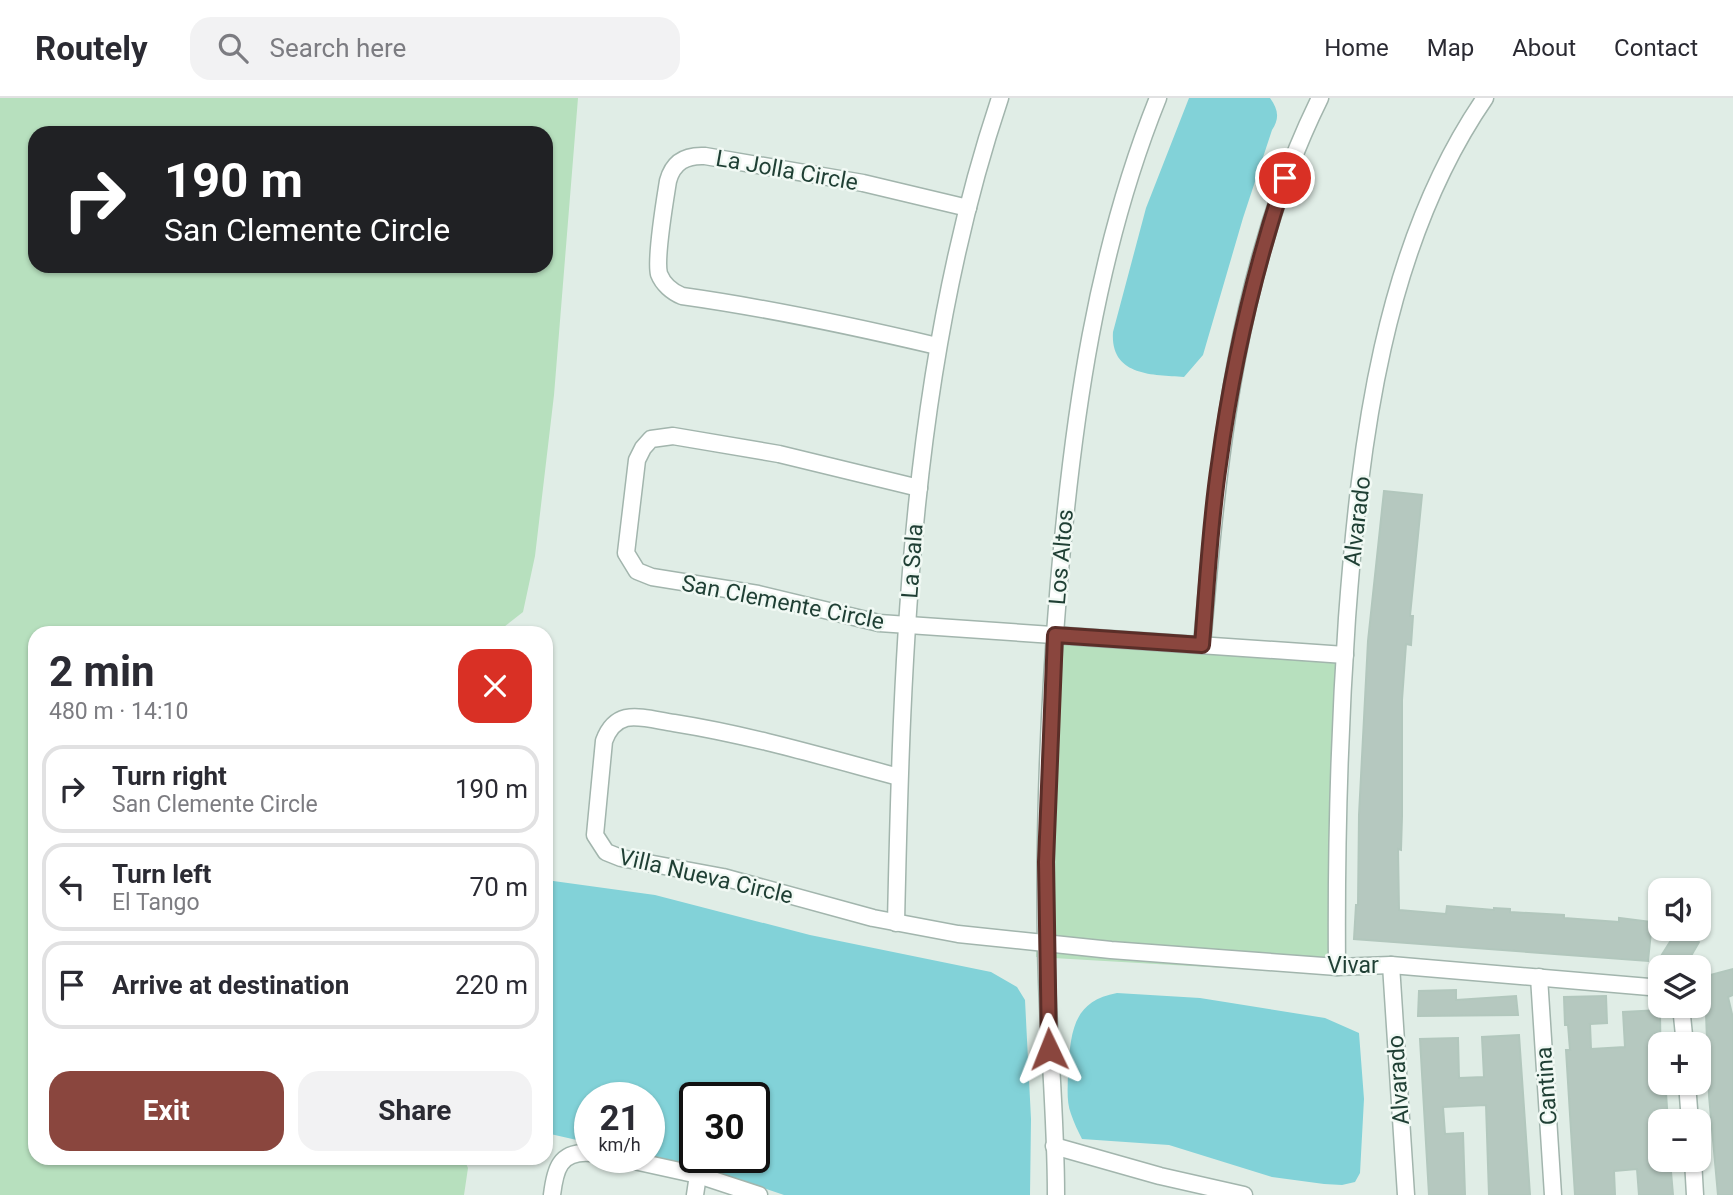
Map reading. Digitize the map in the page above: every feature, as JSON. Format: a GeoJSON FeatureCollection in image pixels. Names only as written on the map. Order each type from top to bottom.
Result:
{"type":"FeatureCollection","features":[{"type":"Feature","properties":{"kind":"street","name":"La Sala"},"geometry":{"type":"LineString","coordinates":[[896,923],[899,777],[912,542],[937,346],[985,141],[1000,98]]}},
{"type":"Feature","properties":{"kind":"street","name":"Los Altos"},"geometry":{"type":"LineString","coordinates":[[1056,1195],[1046,944],[1047,783],[1055,635],[1068,481],[1081,388],[1116,220],[1158,98]]}},
{"type":"Feature","properties":{"kind":"street"},"geometry":{"type":"LineString","coordinates":[[1202,645],[1219,465],[1233,377],[1250,299],[1285,178],[1320,98]]}},
{"type":"Feature","properties":{"kind":"street","name":"Alvarado"},"geometry":{"type":"LineString","coordinates":[[1337,967],[1337,808],[1345,655],[1350,572],[1366,444],[1379,373],[1401,279],[1414,237],[1458,141],[1485,98]]}},
{"type":"Feature","properties":{"kind":"street","name":"La Jolla Circle"},"geometry":{"type":"LineString","coordinates":[[937,346],[830,321],[682,296],[673,292],[662,281],[658,264],[668,181],[673,168],[682,160],[705,156],[828,176],[968,208]]}},
{"type":"Feature","properties":{"kind":"street","name":"San Clemente Circle"},"geometry":{"type":"LineString","coordinates":[[919,488],[779,454],[662,436],[651,439],[639,454],[626,546],[633,566],[652,577],[758,594],[866,621],[1345,655]]}},
{"type":"Feature","properties":{"kind":"street","name":"Villa Nueva Circle"},"geometry":{"type":"LineString","coordinates":[[896,923],[723,877],[615,856],[601,847],[595,826],[604,741],[611,728],[626,718],[699,727],[763,740],[899,777]]}},
{"type":"Feature","properties":{"kind":"street"},"geometry":{"type":"LineString","coordinates":[[896,923],[958,934],[1046,944]]}},
{"type":"Feature","properties":{"kind":"street","name":"Vivar"},"geometry":{"type":"LineString","coordinates":[[1046,944],[1337,967],[1391,965],[1648,987]]}},
{"type":"Feature","properties":{"kind":"street","name":"Alvarado"},"geometry":{"type":"LineString","coordinates":[[1391,965],[1406,1195]]}},
{"type":"Feature","properties":{"kind":"street","name":"Cantina"},"geometry":{"type":"LineString","coordinates":[[1539,977],[1553,1195]]}},
{"type":"Feature","properties":{"kind":"street"},"geometry":{"type":"LineString","coordinates":[[1054,1146],[1160,1176],[1244,1195]]}},
{"type":"Feature","properties":{"kind":"street"},"geometry":{"type":"LineString","coordinates":[[552,1195],[555,1173],[562,1161],[574,1154]]}},
{"type":"Feature","properties":{"kind":"street"},"geometry":{"type":"LineString","coordinates":[[665,1168],[698,1175],[758,1195]]}},
{"type":"Feature","properties":{"kind":"street"},"geometry":{"type":"LineString","coordinates":[[1694,1172],[1695,1195]]}},
{"type":"Feature","properties":{"kind":"street"},"geometry":{"type":"LineString","coordinates":[[695,1195],[698,1175]]}},
{"type":"Feature","properties":{"kind":"green space"},"geometry":{"type":"Polygon","coordinates":[[[0,98],[578,98],[554,395],[535,556],[523,612],[505,626],[28,626],[28,1165],[467,1165],[464,1195],[0,1195],[0,98]]]}},
{"type":"Feature","properties":{"kind":"green space"},"geometry":{"type":"Polygon","coordinates":[[[1049,638],[1349,650],[1343,975],[1036,957],[1049,638]]]}},
{"type":"Feature","properties":{"kind":"water"},"geometry":{"type":"Polygon","coordinates":[[[1189,98],[1270,98],[1277,118],[1243,218],[1203,355],[1184,377],[1147,373],[1126,365],[1118,357],[1113,332],[1146,208],[1189,98]]]}},
{"type":"Feature","properties":{"kind":"water"},"geometry":{"type":"Polygon","coordinates":[[[553,881],[655,895],[810,935],[991,972],[1017,987],[1025,1000],[1031,1119],[1030,1195],[784,1195],[716,1173],[770,1173],[770,1082],[679,1082],[679,1165],[665,1161],[665,1082],[574,1082],[574,1139],[553,1135],[553,881]]]}},
{"type":"Feature","properties":{"kind":"water"},"geometry":{"type":"Polygon","coordinates":[[[1117,993],[1200,998],[1325,1018],[1359,1033],[1364,1099],[1360,1173],[1355,1182],[1342,1185],[1324,1184],[1272,1177],[1169,1145],[1082,1139],[1069,1109],[1068,1098],[1073,1032],[1083,1011],[1091,1003],[1117,993]]]}},
{"type":"Feature","properties":{"kind":"building"},"geometry":{"type":"Polygon","coordinates":[[[1384,491],[1422,495],[1410,616],[1413,616],[1411,645],[1406,644],[1402,700],[1399,910],[1446,914],[1447,906],[1494,908],[1510,909],[1510,912],[1564,915],[1564,918],[1619,922],[1619,918],[1648,922],[1648,961],[1354,939],[1358,905],[1359,815],[1368,641],[1384,491]]]}},
{"type":"Feature","properties":{"kind":"building"},"geometry":{"type":"Polygon","coordinates":[[[1670,941],[1699,942],[1692,955],[1662,955],[1670,941]]]}},
{"type":"Feature","properties":{"kind":"building"},"geometry":{"type":"Polygon","coordinates":[[[1733,969],[1733,995],[1728,997],[1733,1018],[1733,1195],[1718,1195],[1709,1096],[1711,1032],[1707,1032],[1706,1018],[1711,1018],[1711,975],[1733,969]]]}},
{"type":"Feature","properties":{"kind":"building"},"geometry":{"type":"Polygon","coordinates":[[[1456,990],[1456,1000],[1516,996],[1518,1015],[1418,1016],[1419,991],[1456,990]]]}},
{"type":"Feature","properties":{"kind":"building"},"geometry":{"type":"Polygon","coordinates":[[[1606,996],[1607,1023],[1590,1024],[1591,1049],[1625,1047],[1623,1012],[1648,1011],[1648,1018],[1660,1018],[1660,1032],[1648,1032],[1648,1095],[1666,1095],[1667,1109],[1648,1109],[1648,1172],[1671,1172],[1673,1195],[1639,1195],[1637,1169],[1614,1171],[1615,1195],[1575,1195],[1566,1050],[1570,1050],[1568,1025],[1565,1025],[1564,997],[1606,996]]]}},
{"type":"Feature","properties":{"kind":"building"},"geometry":{"type":"Polygon","coordinates":[[[1519,1035],[1530,1195],[1489,1195],[1486,1105],[1443,1107],[1445,1134],[1463,1133],[1465,1195],[1429,1195],[1420,1039],[1458,1038],[1459,1078],[1484,1077],[1482,1037],[1519,1035]]]}},
{"type":"Feature","properties":{"kind":"route"},"geometry":{"type":"LineString","coordinates":[[1049,1049],[1046,862],[1048,755],[1055,635],[1202,645],[1213,511],[1227,413],[1250,299],[1285,178]]}}]}
